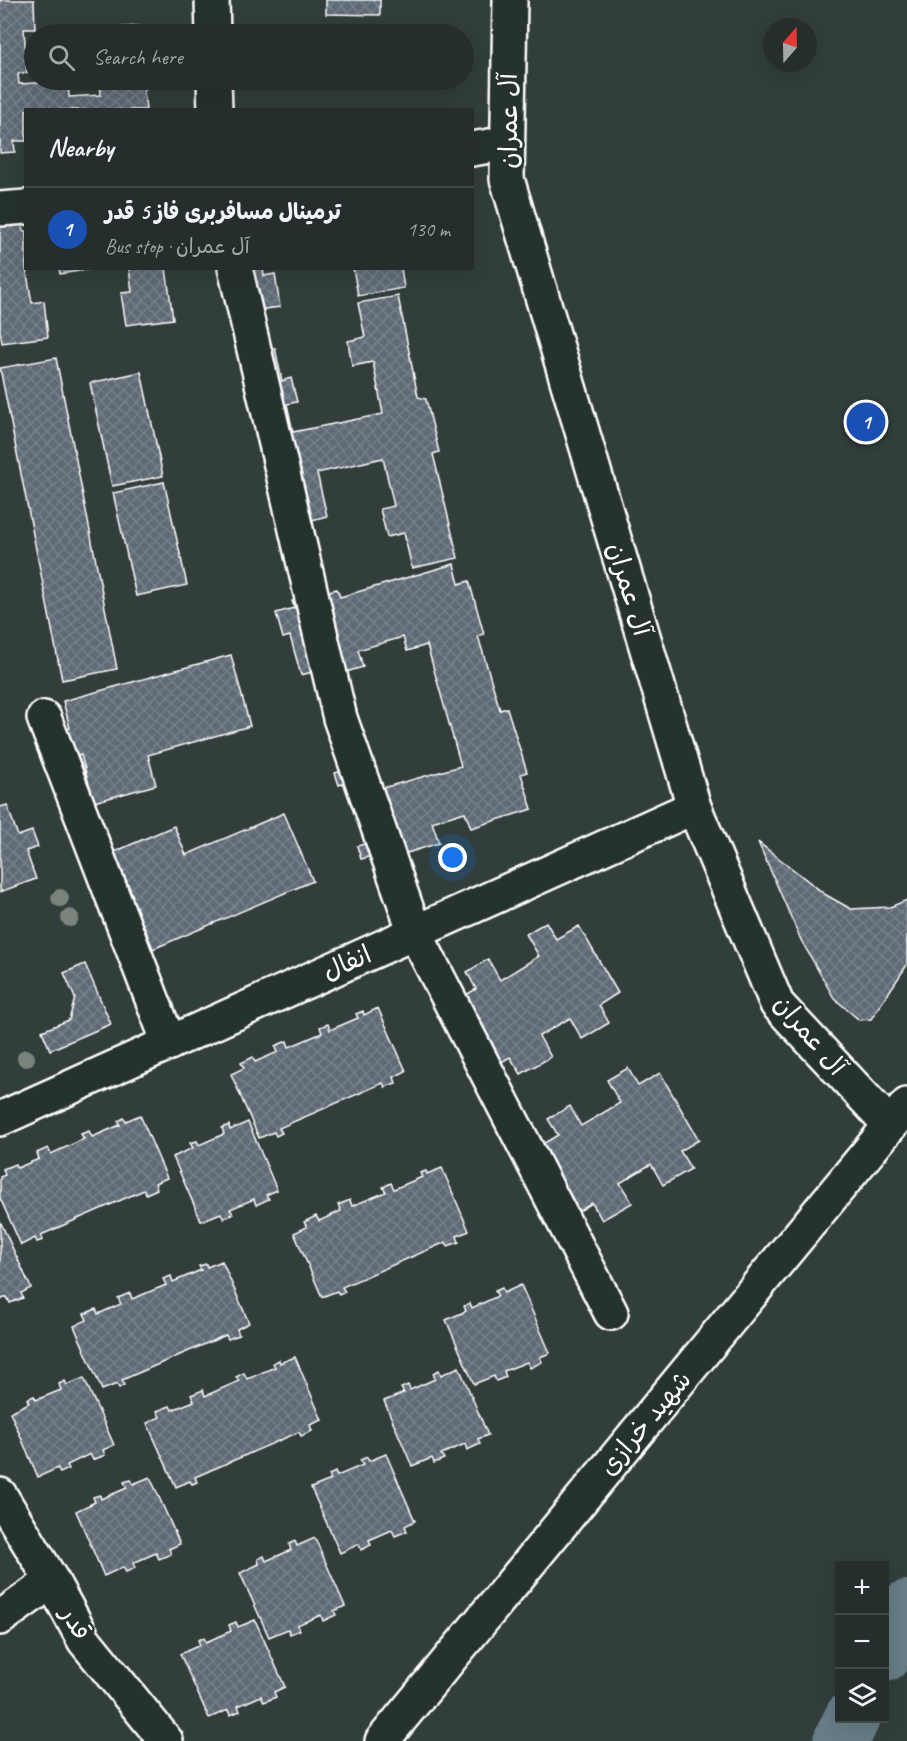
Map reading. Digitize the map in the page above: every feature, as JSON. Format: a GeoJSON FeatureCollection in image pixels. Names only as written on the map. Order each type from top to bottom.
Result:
{"type":"FeatureCollection","features":[{"type":"Feature","properties":{"kind":"street"},"geometry":{"type":"LineString","coordinates":[[212,0],[213,24]]}},
{"type":"Feature","properties":{"kind":"street","name":"آل عمران"},"geometry":{"type":"LineString","coordinates":[[510,0],[507,179],[694,807],[777,1004],[899,1115]]}},
{"type":"Feature","properties":{"kind":"street"},"geometry":{"type":"LineString","coordinates":[[214,90],[215,108]]}},
{"type":"Feature","properties":{"kind":"street"},"geometry":{"type":"LineString","coordinates":[[474,149],[507,143]]}},
{"type":"Feature","properties":{"kind":"street"},"geometry":{"type":"LineString","coordinates":[[0,209],[24,207]]}},
{"type":"Feature","properties":{"kind":"street"},"geometry":{"type":"LineString","coordinates":[[235,270],[340,718],[415,933],[611,1314]]}},
{"type":"Feature","properties":{"kind":"street"},"geometry":{"type":"LineString","coordinates":[[44,718],[169,1043]]}},
{"type":"Feature","properties":{"kind":"street","name":"انفال"},"geometry":{"type":"LineString","coordinates":[[0,1119],[694,807]]}},
{"type":"Feature","properties":{"kind":"street","name":"شهید خرازی"},"geometry":{"type":"LineString","coordinates":[[382,1741],[899,1115]]}},
{"type":"Feature","properties":{"kind":"street","name":"قدر"},"geometry":{"type":"LineString","coordinates":[[0,1495],[52,1581],[84,1640],[166,1741]]}},
{"type":"Feature","properties":{"kind":"street"},"geometry":{"type":"LineString","coordinates":[[0,1618],[52,1581]]}},
{"type":"Feature","properties":{"kind":"building"},"geometry":{"type":"Polygon","coordinates":[[[0,0],[34,0],[35,24],[24,24],[24,73],[18,73],[19,84],[24,84],[24,90],[69,90],[69,97],[101,95],[101,90],[144,90],[146,108],[24,108],[24,141],[14,141],[15,152],[0,153],[0,0]]]}},
{"type":"Feature","properties":{"kind":"building"},"geometry":{"type":"Polygon","coordinates":[[[326,0],[380,0],[380,15],[326,14],[326,0]]]}},
{"type":"Feature","properties":{"kind":"building"},"geometry":{"type":"Polygon","coordinates":[[[21,221],[24,231],[24,270],[26,270],[32,303],[44,301],[48,337],[2,343],[0,224],[21,221]]]}},
{"type":"Feature","properties":{"kind":"building"},"geometry":{"type":"Polygon","coordinates":[[[59,270],[86,270],[60,274],[59,270]]]}},
{"type":"Feature","properties":{"kind":"building"},"geometry":{"type":"Polygon","coordinates":[[[129,270],[166,270],[173,319],[126,325],[121,293],[132,292],[129,270]]]}},
{"type":"Feature","properties":{"kind":"building"},"geometry":{"type":"Polygon","coordinates":[[[226,270],[263,270],[264,276],[275,274],[280,307],[233,313],[226,270]]]}},
{"type":"Feature","properties":{"kind":"building"},"geometry":{"type":"Polygon","coordinates":[[[353,270],[401,270],[404,288],[358,296],[353,270]]]}},
{"type":"Feature","properties":{"kind":"building"},"geometry":{"type":"Polygon","coordinates":[[[398,296],[418,397],[426,399],[439,452],[433,454],[458,558],[412,568],[404,533],[387,537],[380,509],[394,506],[383,458],[317,473],[327,516],[312,520],[320,555],[291,561],[244,354],[275,348],[282,381],[291,378],[297,402],[287,404],[293,432],[383,414],[373,362],[352,366],[348,341],[365,337],[358,303],[398,296]]]}},
{"type":"Feature","properties":{"kind":"building"},"geometry":{"type":"Polygon","coordinates":[[[56,358],[117,669],[62,680],[0,368],[56,358]]]}},
{"type":"Feature","properties":{"kind":"building"},"geometry":{"type":"Polygon","coordinates":[[[141,372],[163,476],[112,486],[90,383],[141,372]]]}},
{"type":"Feature","properties":{"kind":"building"},"geometry":{"type":"Polygon","coordinates":[[[164,482],[187,585],[136,596],[113,493],[164,482]]]}},
{"type":"Feature","properties":{"kind":"building"},"geometry":{"type":"Polygon","coordinates":[[[454,564],[459,584],[469,581],[484,634],[478,636],[500,710],[507,708],[527,772],[521,774],[532,809],[471,828],[465,812],[432,822],[439,843],[388,859],[386,852],[361,859],[357,846],[365,844],[345,783],[339,785],[335,773],[362,765],[379,789],[461,766],[427,645],[407,651],[403,637],[358,650],[363,667],[319,680],[316,671],[301,675],[290,636],[283,638],[276,613],[294,608],[292,601],[337,589],[340,597],[454,564]]]}},
{"type":"Feature","properties":{"kind":"building"},"geometry":{"type":"Polygon","coordinates":[[[231,655],[250,726],[148,755],[156,785],[94,802],[81,755],[70,758],[63,730],[70,728],[63,701],[231,655]]]}},
{"type":"Feature","properties":{"kind":"building"},"geometry":{"type":"Polygon","coordinates":[[[7,805],[18,836],[32,831],[38,847],[26,851],[36,879],[0,892],[0,807],[7,805]]]}},
{"type":"Feature","properties":{"kind":"building"},"geometry":{"type":"Polygon","coordinates":[[[284,813],[313,881],[153,949],[143,924],[135,927],[124,901],[133,896],[114,852],[174,826],[186,855],[284,813]]]}},
{"type":"Feature","properties":{"kind":"building"},"geometry":{"type":"Polygon","coordinates":[[[758,842],[826,895],[851,909],[890,907],[907,900],[907,965],[871,1019],[859,1020],[834,998],[801,940],[758,842]]]}},
{"type":"Feature","properties":{"kind":"building"},"geometry":{"type":"Polygon","coordinates":[[[546,922],[556,939],[579,926],[618,993],[599,1005],[609,1023],[582,1039],[570,1018],[539,1036],[551,1057],[521,1074],[510,1057],[491,1068],[453,1003],[476,989],[467,972],[488,959],[500,980],[539,956],[526,934],[546,922]]]}},
{"type":"Feature","properties":{"kind":"building"},"geometry":{"type":"Polygon","coordinates":[[[85,964],[111,1024],[50,1050],[42,1031],[69,1020],[75,998],[64,973],[85,964]]]}},
{"type":"Feature","properties":{"kind":"building"},"geometry":{"type":"Polygon","coordinates":[[[378,1008],[406,1071],[394,1077],[396,1083],[385,1087],[383,1083],[279,1128],[282,1133],[276,1136],[274,1132],[259,1138],[231,1074],[244,1068],[241,1063],[253,1057],[255,1062],[278,1052],[275,1046],[287,1041],[289,1047],[322,1033],[320,1027],[328,1024],[330,1030],[358,1018],[356,1014],[363,1011],[364,1015],[378,1008]]]}},
{"type":"Feature","properties":{"kind":"building"},"geometry":{"type":"Polygon","coordinates":[[[628,1068],[638,1086],[660,1073],[699,1140],[680,1151],[691,1169],[663,1185],[651,1164],[620,1183],[632,1203],[602,1220],[592,1203],[573,1215],[534,1149],[558,1135],[548,1119],[570,1106],[581,1126],[620,1103],[607,1080],[628,1068]]]}},
{"type":"Feature","properties":{"kind":"building"},"geometry":{"type":"Polygon","coordinates":[[[140,1115],[167,1178],[155,1183],[157,1189],[146,1194],[144,1190],[41,1235],[43,1240],[37,1242],[35,1238],[21,1245],[0,1198],[0,1177],[5,1175],[3,1169],[15,1164],[17,1168],[39,1159],[37,1153],[48,1148],[51,1154],[84,1139],[81,1134],[89,1131],[92,1137],[120,1125],[118,1121],[124,1118],[126,1121],[140,1115]]]}},
{"type":"Feature","properties":{"kind":"building"},"geometry":{"type":"Polygon","coordinates":[[[248,1122],[277,1190],[266,1195],[269,1199],[256,1205],[254,1199],[230,1209],[233,1214],[223,1218],[221,1213],[201,1221],[173,1157],[193,1148],[190,1143],[197,1141],[199,1145],[224,1134],[222,1128],[229,1125],[230,1130],[248,1122]]]}},
{"type":"Feature","properties":{"kind":"building"},"geometry":{"type":"Polygon","coordinates":[[[442,1168],[469,1231],[457,1236],[459,1242],[448,1246],[446,1242],[342,1287],[345,1292],[339,1295],[337,1291],[322,1297],[294,1233],[307,1227],[304,1222],[316,1216],[319,1221],[341,1211],[338,1205],[350,1200],[352,1206],[386,1192],[383,1187],[391,1183],[394,1189],[422,1177],[420,1173],[426,1171],[427,1174],[442,1168]]]}},
{"type":"Feature","properties":{"kind":"building"},"geometry":{"type":"Polygon","coordinates":[[[0,1221],[31,1288],[21,1293],[23,1298],[10,1303],[7,1297],[0,1300],[0,1221]]]}},
{"type":"Feature","properties":{"kind":"building"},"geometry":{"type":"Polygon","coordinates":[[[222,1261],[249,1323],[237,1329],[239,1335],[228,1339],[226,1335],[122,1380],[124,1385],[119,1388],[117,1384],[102,1390],[74,1326],[87,1320],[84,1314],[96,1309],[98,1314],[121,1304],[118,1298],[130,1293],[132,1299],[166,1285],[163,1279],[171,1276],[173,1282],[201,1270],[199,1266],[206,1264],[207,1267],[222,1261]]]}},
{"type":"Feature","properties":{"kind":"building"},"geometry":{"type":"Polygon","coordinates":[[[521,1285],[550,1353],[540,1357],[542,1362],[530,1368],[527,1362],[504,1371],[506,1377],[496,1381],[494,1376],[474,1384],[446,1320],[466,1311],[464,1306],[470,1303],[472,1308],[498,1296],[495,1291],[502,1288],[504,1293],[521,1285]]]}},
{"type":"Feature","properties":{"kind":"building"},"geometry":{"type":"Polygon","coordinates":[[[295,1357],[322,1420],[310,1425],[312,1431],[301,1436],[299,1432],[195,1477],[197,1482],[192,1484],[190,1481],[176,1487],[147,1423],[160,1417],[157,1411],[170,1406],[172,1410],[194,1401],[191,1395],[203,1390],[205,1396],[239,1381],[236,1377],[244,1373],[247,1379],[275,1367],[273,1363],[279,1360],[280,1363],[295,1357]]]}},
{"type":"Feature","properties":{"kind":"building"},"geometry":{"type":"Polygon","coordinates":[[[459,1367],[488,1435],[478,1439],[480,1444],[467,1450],[465,1444],[441,1454],[444,1459],[434,1463],[432,1458],[412,1466],[384,1401],[404,1393],[401,1388],[408,1385],[410,1390],[435,1379],[433,1373],[439,1370],[441,1375],[459,1367]]]}},
{"type":"Feature","properties":{"kind":"building"},"geometry":{"type":"Polygon","coordinates":[[[84,1378],[114,1445],[103,1450],[105,1455],[93,1460],[90,1454],[67,1465],[69,1469],[60,1473],[58,1468],[38,1477],[10,1412],[29,1403],[27,1399],[34,1396],[36,1400],[61,1390],[59,1384],[65,1381],[67,1385],[84,1378]]]}},
{"type":"Feature","properties":{"kind":"building"},"geometry":{"type":"Polygon","coordinates":[[[386,1454],[415,1521],[405,1526],[407,1531],[395,1536],[392,1530],[369,1540],[371,1545],[361,1550],[359,1544],[340,1553],[311,1488],[331,1480],[329,1475],[335,1472],[337,1476],[363,1465],[360,1460],[367,1457],[369,1461],[386,1454]]]}},
{"type":"Feature","properties":{"kind":"building"},"geometry":{"type":"Polygon","coordinates":[[[150,1477],[180,1544],[169,1549],[171,1554],[159,1559],[156,1553],[133,1563],[135,1568],[126,1572],[123,1567],[104,1576],[76,1511],[95,1502],[93,1497],[100,1495],[101,1499],[127,1488],[124,1482],[131,1480],[133,1484],[150,1477]]]}},
{"type":"Feature","properties":{"kind":"building"},"geometry":{"type":"Polygon","coordinates":[[[315,1538],[345,1606],[334,1611],[336,1615],[323,1621],[321,1615],[297,1625],[300,1630],[290,1634],[288,1629],[269,1637],[240,1573],[259,1564],[258,1559],[264,1556],[266,1561],[291,1550],[289,1544],[295,1541],[297,1546],[315,1538]]]}},
{"type":"Feature","properties":{"kind":"building"},"geometry":{"type":"Polygon","coordinates":[[[255,1620],[285,1687],[274,1692],[276,1697],[264,1702],[261,1696],[238,1706],[240,1711],[230,1715],[228,1710],[209,1718],[180,1654],[200,1645],[198,1640],[204,1638],[206,1642],[231,1631],[229,1625],[236,1622],[238,1627],[255,1620]]]}},
{"type":"Feature","properties":{"kind":"waterway"},"geometry":{"type":"LineString","coordinates":[[889,1644],[907,1608]]}},
{"type":"Feature","properties":{"kind":"waterway"},"geometry":{"type":"LineString","coordinates":[[841,1741],[850,1723]]}},
{"type":"Feature","properties":{"kind":"place","name":"ترمینال مسافربری فاز 5 قدر"},"geometry":{"type":"Point","coordinates":[866,422]}}]}
